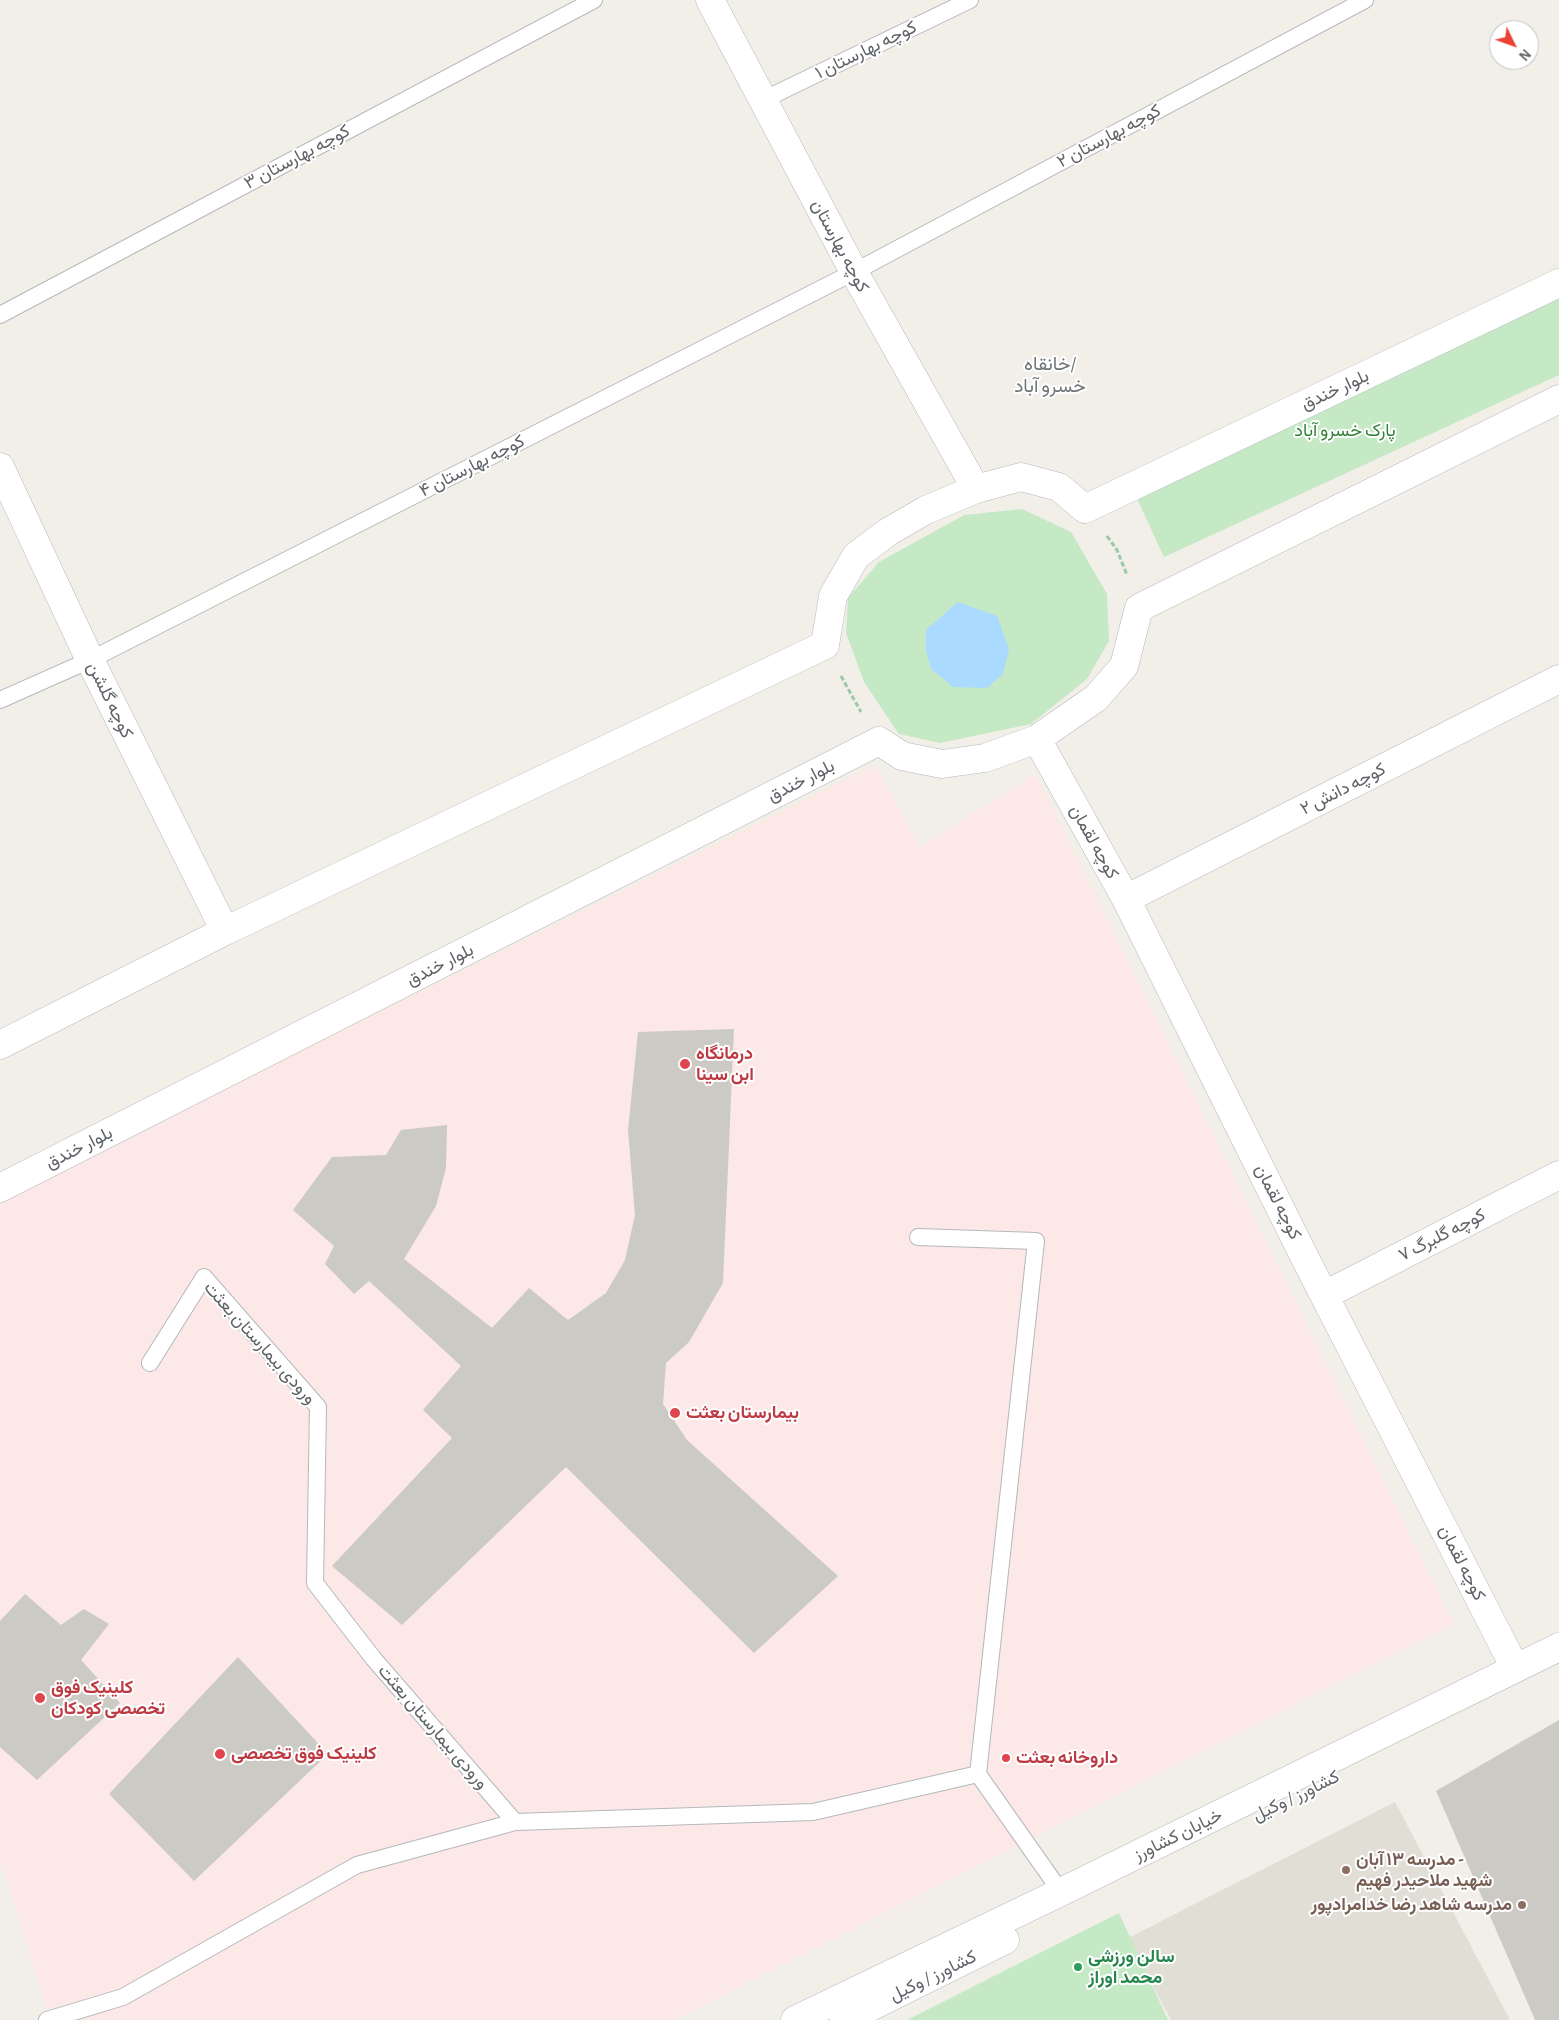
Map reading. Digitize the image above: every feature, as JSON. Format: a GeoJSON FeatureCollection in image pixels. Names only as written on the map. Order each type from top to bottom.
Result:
{"type":"FeatureCollection","features":[{"type":"Feature","properties":{"kind":"street","name":"کوچه بهارستان"},"geometry":{"type":"LineString","coordinates":[[710,0],[854,272],[976,489]]}},
{"type":"Feature","properties":{"kind":"street","name":"بلوار خندق"},"geometry":{"type":"LineString","coordinates":[[1085,508],[1559,283]]}},
{"type":"Feature","properties":{"kind":"street"},"geometry":{"type":"LineString","coordinates":[[879,741],[902,756],[942,764],[985,758],[1036,739],[1096,698],[1124,666],[1139,608],[1559,399]]}},
{"type":"Feature","properties":{"kind":"street","name":"کوچه گلشن"},"geometry":{"type":"LineString","coordinates":[[0,467],[90,660],[225,931]]}},
{"type":"Feature","properties":{"kind":"street"},"geometry":{"type":"LineString","coordinates":[[0,1044],[225,931],[825,645],[833,596],[856,556],[888,532],[926,510],[976,489],[1021,477],[1059,487],[1085,508]]}},
{"type":"Feature","properties":{"kind":"street","name":"کوچه دانش ۲"},"geometry":{"type":"LineString","coordinates":[[1126,899],[1559,679]]}},
{"type":"Feature","properties":{"kind":"street","name":"کوچه لقمان"},"geometry":{"type":"LineString","coordinates":[[1036,739],[1126,899],[1515,1668]]}},
{"type":"Feature","properties":{"kind":"street","name":"بلوار خندق"},"geometry":{"type":"LineString","coordinates":[[0,1188],[879,741]]}},
{"type":"Feature","properties":{"kind":"street","name":"کوچه گلبرگ ۷"},"geometry":{"type":"LineString","coordinates":[[1325,1295],[1559,1175]]}},
{"type":"Feature","properties":{"kind":"street","name":"خیابان کشاورز"},"geometry":{"type":"LineString","coordinates":[[795,2020],[1061,1892],[1559,1647]]}},
{"type":"Feature","properties":{"kind":"street","name":"کشاورز / وکیل"},"geometry":{"type":"LineString","coordinates":[[844,2020],[1559,1664]]}},
{"type":"Feature","properties":{"kind":"lane","name":"کوچه بهارستان ۳"},"geometry":{"type":"LineString","coordinates":[[0,315],[594,0]]}},
{"type":"Feature","properties":{"kind":"lane","name":"کوچه بهارستان ۱"},"geometry":{"type":"LineString","coordinates":[[763,100],[970,0]]}},
{"type":"Feature","properties":{"kind":"lane","name":"کوچه بهارستان ۲"},"geometry":{"type":"LineString","coordinates":[[854,272],[1365,0]]}},
{"type":"Feature","properties":{"kind":"lane","name":"کوچه بهارستان ۴"},"geometry":{"type":"LineString","coordinates":[[0,700],[90,660],[854,272]]}},
{"type":"Feature","properties":{"kind":"lane"},"geometry":{"type":"LineString","coordinates":[[918,1238],[1036,1241],[978,1774],[1061,1892]]}},
{"type":"Feature","properties":{"kind":"lane","name":"ورودی بیمارستان بعثت"},"geometry":{"type":"LineString","coordinates":[[150,1363],[204,1277],[318,1408],[315,1583],[373,1658],[515,1822]]}},
{"type":"Feature","properties":{"kind":"lane"},"geometry":{"type":"LineString","coordinates":[[47,2020],[123,1996],[357,1865],[515,1822],[813,1812],[978,1774]]}},
{"type":"Feature","properties":{"kind":"path"},"geometry":{"type":"LineString","coordinates":[[1085,508],[1118,550],[1139,608]]}},
{"type":"Feature","properties":{"kind":"path"},"geometry":{"type":"LineString","coordinates":[[825,645],[851,696],[879,741]]}},
{"type":"Feature","properties":{"kind":"shaded area","name":"بیمارستان بعثت"},"geometry":{"type":"Polygon","coordinates":[[[875,765],[920,847],[1036,774],[1454,1624],[674,2020],[50,2020],[7,1880],[0,1864],[0,1201],[875,765]]]}},
{"type":"Feature","properties":{"kind":"shaded area","name":"مدرسه ۱۳ آبان - شهید ملاحیدر فهیم"},"geometry":{"type":"Polygon","coordinates":[[[1395,1802],[1510,2020],[1171,2020],[1128,1938],[1395,1802]]]}},
{"type":"Feature","properties":{"kind":"green space","name":"پارک خسرو آباد"},"geometry":{"type":"Polygon","coordinates":[[[1559,291],[1559,375],[1164,557],[1132,488],[1559,291]]]}},
{"type":"Feature","properties":{"kind":"green space"},"geometry":{"type":"Polygon","coordinates":[[[1022,509],[1071,532],[1107,594],[1109,641],[1087,679],[1031,724],[940,743],[899,734],[864,682],[846,633],[848,598],[879,562],[964,515],[1022,509]]]}},
{"type":"Feature","properties":{"kind":"green space","name":"سالن ورزشی محمد اوراز"},"geometry":{"type":"Polygon","coordinates":[[[1119,1913],[1168,2020],[907,2020],[1119,1913]]]}},
{"type":"Feature","properties":{"kind":"water"},"geometry":{"type":"Polygon","coordinates":[[[958,602],[997,616],[1009,649],[1003,674],[987,688],[953,687],[931,669],[926,650],[926,630],[958,602]]]}},
{"type":"Feature","properties":{"kind":"building"},"geometry":{"type":"Polygon","coordinates":[[[734,1029],[723,1283],[689,1342],[666,1363],[663,1404],[687,1440],[838,1576],[754,1653],[566,1467],[402,1625],[332,1566],[452,1438],[423,1410],[461,1366],[369,1281],[354,1294],[325,1264],[334,1246],[293,1210],[332,1157],[386,1155],[401,1130],[447,1125],[446,1168],[436,1206],[404,1259],[492,1328],[529,1288],[568,1320],[606,1293],[625,1260],[635,1215],[628,1130],[638,1032],[734,1029]]]}},
{"type":"Feature","properties":{"kind":"building"},"geometry":{"type":"Polygon","coordinates":[[[25,1594],[61,1625],[84,1609],[109,1624],[81,1660],[120,1703],[37,1780],[0,1747],[0,1621],[25,1594]]]}},
{"type":"Feature","properties":{"kind":"building"},"geometry":{"type":"Polygon","coordinates":[[[238,1657],[328,1754],[194,1881],[109,1794],[238,1657]]]}},
{"type":"Feature","properties":{"kind":"building","name":"مدرسه شاهد رضا خدامرادپور"},"geometry":{"type":"Polygon","coordinates":[[[1559,1720],[1559,2020],[1535,2020],[1436,1791],[1559,1720]]]}},
{"type":"Feature","properties":{"kind":"place","name":"درمانگاه ابن سینا"},"geometry":{"type":"Point","coordinates":[685,1064]}},
{"type":"Feature","properties":{"kind":"place","name":"بیمارستان بعثت"},"geometry":{"type":"Point","coordinates":[675,1413]}},
{"type":"Feature","properties":{"kind":"place","name":"کلینیک فوق تخصصی کودکان"},"geometry":{"type":"Point","coordinates":[40,1698]}},
{"type":"Feature","properties":{"kind":"place","name":"کلینیک فوق تخصصی"},"geometry":{"type":"Point","coordinates":[220,1754]}},
{"type":"Feature","properties":{"kind":"place","name":"داروخانه بعثت"},"geometry":{"type":"Point","coordinates":[1006,1758]}},
{"type":"Feature","properties":{"kind":"place","name":"مدرسه ۱۳ آبان - شهید ملاحیدر فهیم"},"geometry":{"type":"Point","coordinates":[1346,1870]}},
{"type":"Feature","properties":{"kind":"place","name":"مدرسه شاهد رضا خدامرادپور"},"geometry":{"type":"Point","coordinates":[1522,1905]}},
{"type":"Feature","properties":{"kind":"place","name":"سالن ورزشی محمد اوراز"},"geometry":{"type":"Point","coordinates":[1078,1967]}},
{"type":"Feature","properties":{"kind":"district","name":"خانقاه/ خسرو آباد"},"geometry":{"type":"Point","coordinates":[1050,375]}}]}
